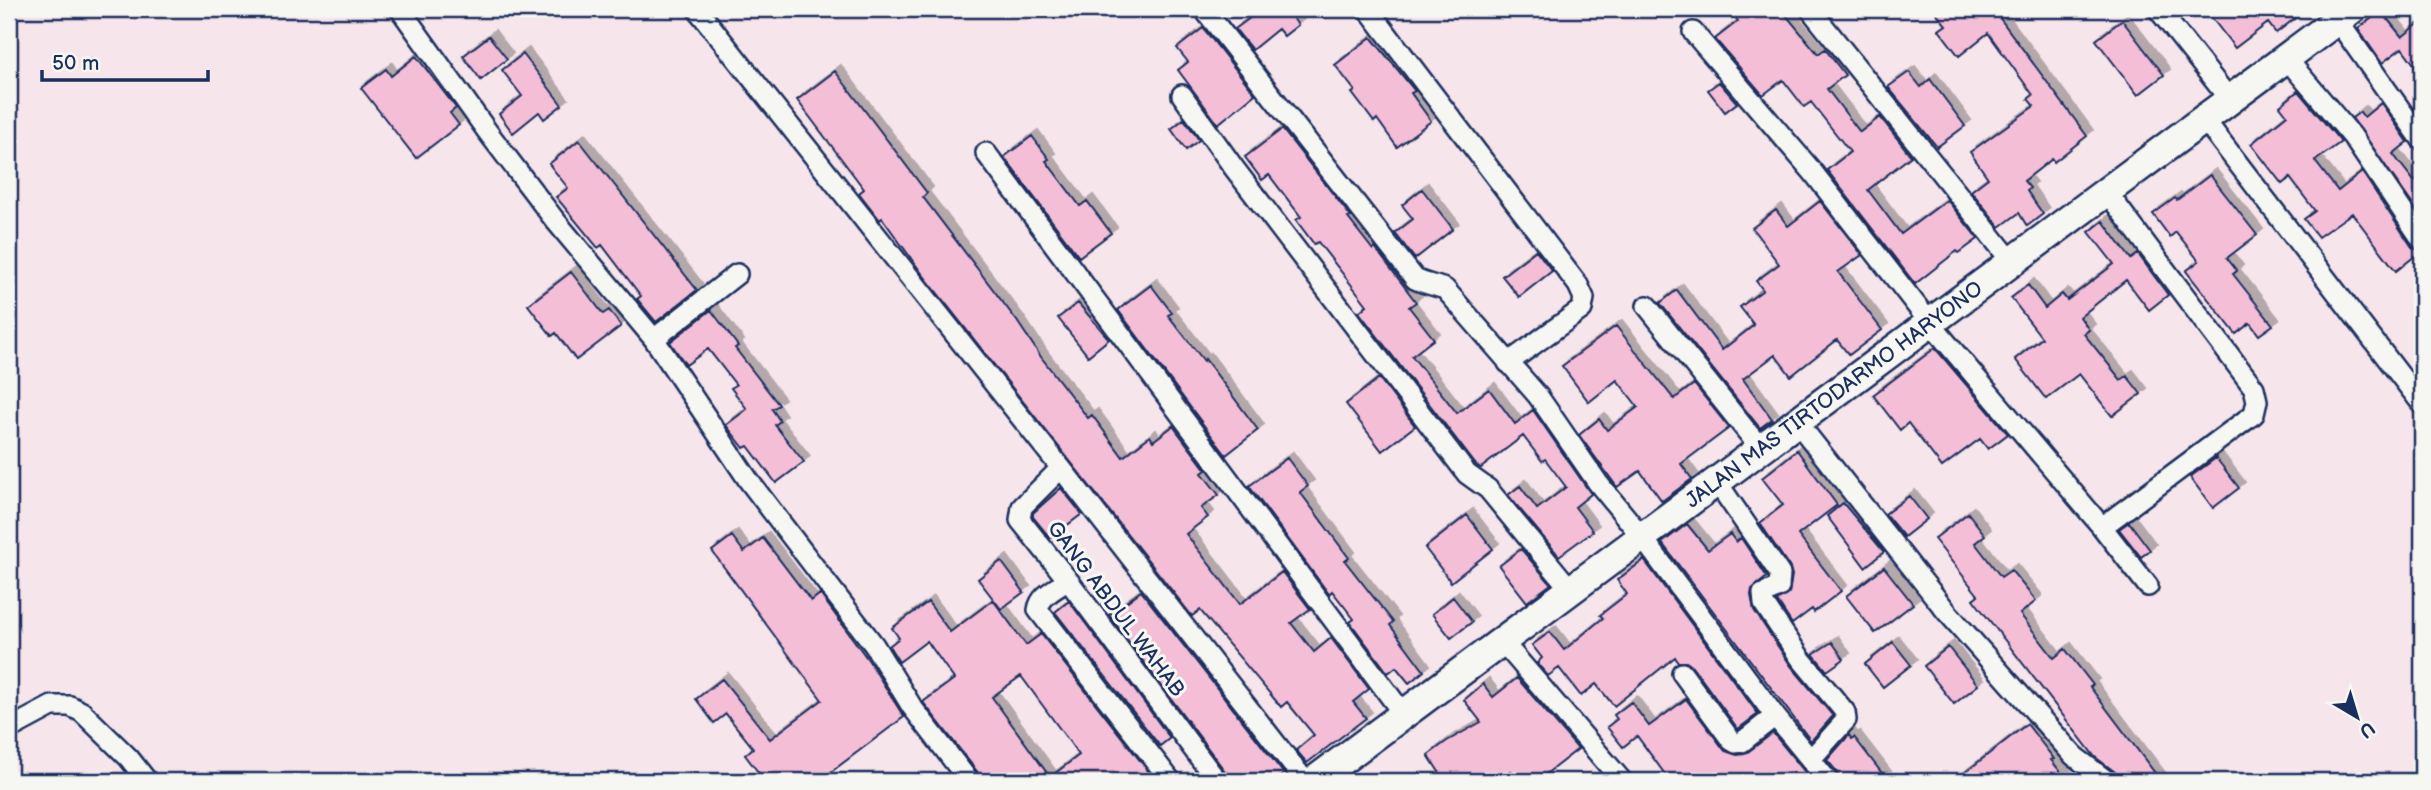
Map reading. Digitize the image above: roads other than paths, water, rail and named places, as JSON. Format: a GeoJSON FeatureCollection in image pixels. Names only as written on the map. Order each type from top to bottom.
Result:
{"type":"FeatureCollection","features":[{"type":"Feature","properties":{"kind":"street"},"geometry":{"type":"LineString","coordinates":[[400,9],[554,219],[654,339],[749,481],[874,645],[912,707],[969,781]]}},
{"type":"Feature","properties":{"kind":"street"},"geometry":{"type":"LineString","coordinates":[[696,9],[1061,468],[1305,781]]}},
{"type":"Feature","properties":{"kind":"street"},"geometry":{"type":"LineString","coordinates":[[1368,9],[1570,274],[1584,298],[1582,309],[1508,363]]}},
{"type":"Feature","properties":{"kind":"street"},"geometry":{"type":"LineString","coordinates":[[1810,9],[2012,262]]}},
{"type":"Feature","properties":{"kind":"street"},"geometry":{"type":"LineString","coordinates":[[2158,9],[2230,100]]}},
{"type":"Feature","properties":{"kind":"street"},"geometry":{"type":"LineString","coordinates":[[1207,13],[1415,279],[1445,289],[1538,396],[1598,483],[1642,537],[1775,716],[1828,781]]}},
{"type":"Feature","properties":{"kind":"street"},"geometry":{"type":"LineString","coordinates":[[2345,14],[2422,140]]}},
{"type":"Feature","properties":{"kind":"street","name":"JALAN MAS TIRTODARMO HARYONO"},"geometry":{"type":"LineString","coordinates":[[1314,781],[2345,14]]}},
{"type":"Feature","properties":{"kind":"street"},"geometry":{"type":"LineString","coordinates":[[1693,32],[1812,171],[1930,323],[2102,527],[2148,586]]}},
{"type":"Feature","properties":{"kind":"street"},"geometry":{"type":"LineString","coordinates":[[2286,58],[2352,136],[2422,240]]}},
{"type":"Feature","properties":{"kind":"street"},"geometry":{"type":"LineString","coordinates":[[1182,94],[1243,179],[1467,474],[1488,489],[1571,590]]}},
{"type":"Feature","properties":{"kind":"street"},"geometry":{"type":"LineString","coordinates":[[2204,119],[2422,404]]}},
{"type":"Feature","properties":{"kind":"street"},"geometry":{"type":"LineString","coordinates":[[986,153],[1404,715]]}},
{"type":"Feature","properties":{"kind":"street"},"geometry":{"type":"LineString","coordinates":[[2102,527],[2254,414],[2257,401],[2254,388],[2106,191]]}},
{"type":"Feature","properties":{"kind":"street"},"geometry":{"type":"LineString","coordinates":[[654,339],[737,274]]}},
{"type":"Feature","properties":{"kind":"street"},"geometry":{"type":"LineString","coordinates":[[1647,306],[1760,449]]}},
{"type":"Feature","properties":{"kind":"street"},"geometry":{"type":"LineString","coordinates":[[1797,422],[1947,612],[2074,756],[2107,781]]}},
{"type":"Feature","properties":{"kind":"street","name":"GANG ABDUL WAHAB"},"geometry":{"type":"LineString","coordinates":[[1061,468],[1021,507],[1020,520],[1068,580],[1217,781]]}},
{"type":"Feature","properties":{"kind":"street"},"geometry":{"type":"LineString","coordinates":[[1717,482],[1780,574],[1779,587],[1763,594],[1764,604],[1801,659],[1845,712],[1846,720],[1811,759]]}},
{"type":"Feature","properties":{"kind":"street"},"geometry":{"type":"LineString","coordinates":[[1068,580],[1040,601],[1038,610],[1171,781]]}},
{"type":"Feature","properties":{"kind":"street"},"geometry":{"type":"LineString","coordinates":[[1502,641],[1622,781]]}},
{"type":"Feature","properties":{"kind":"street"},"geometry":{"type":"LineString","coordinates":[[1682,673],[1731,740],[1737,743],[1775,716]]}},
{"type":"Feature","properties":{"kind":"street"},"geometry":{"type":"LineString","coordinates":[[9,729],[52,706],[70,706],[82,712],[148,781]]}}]}
